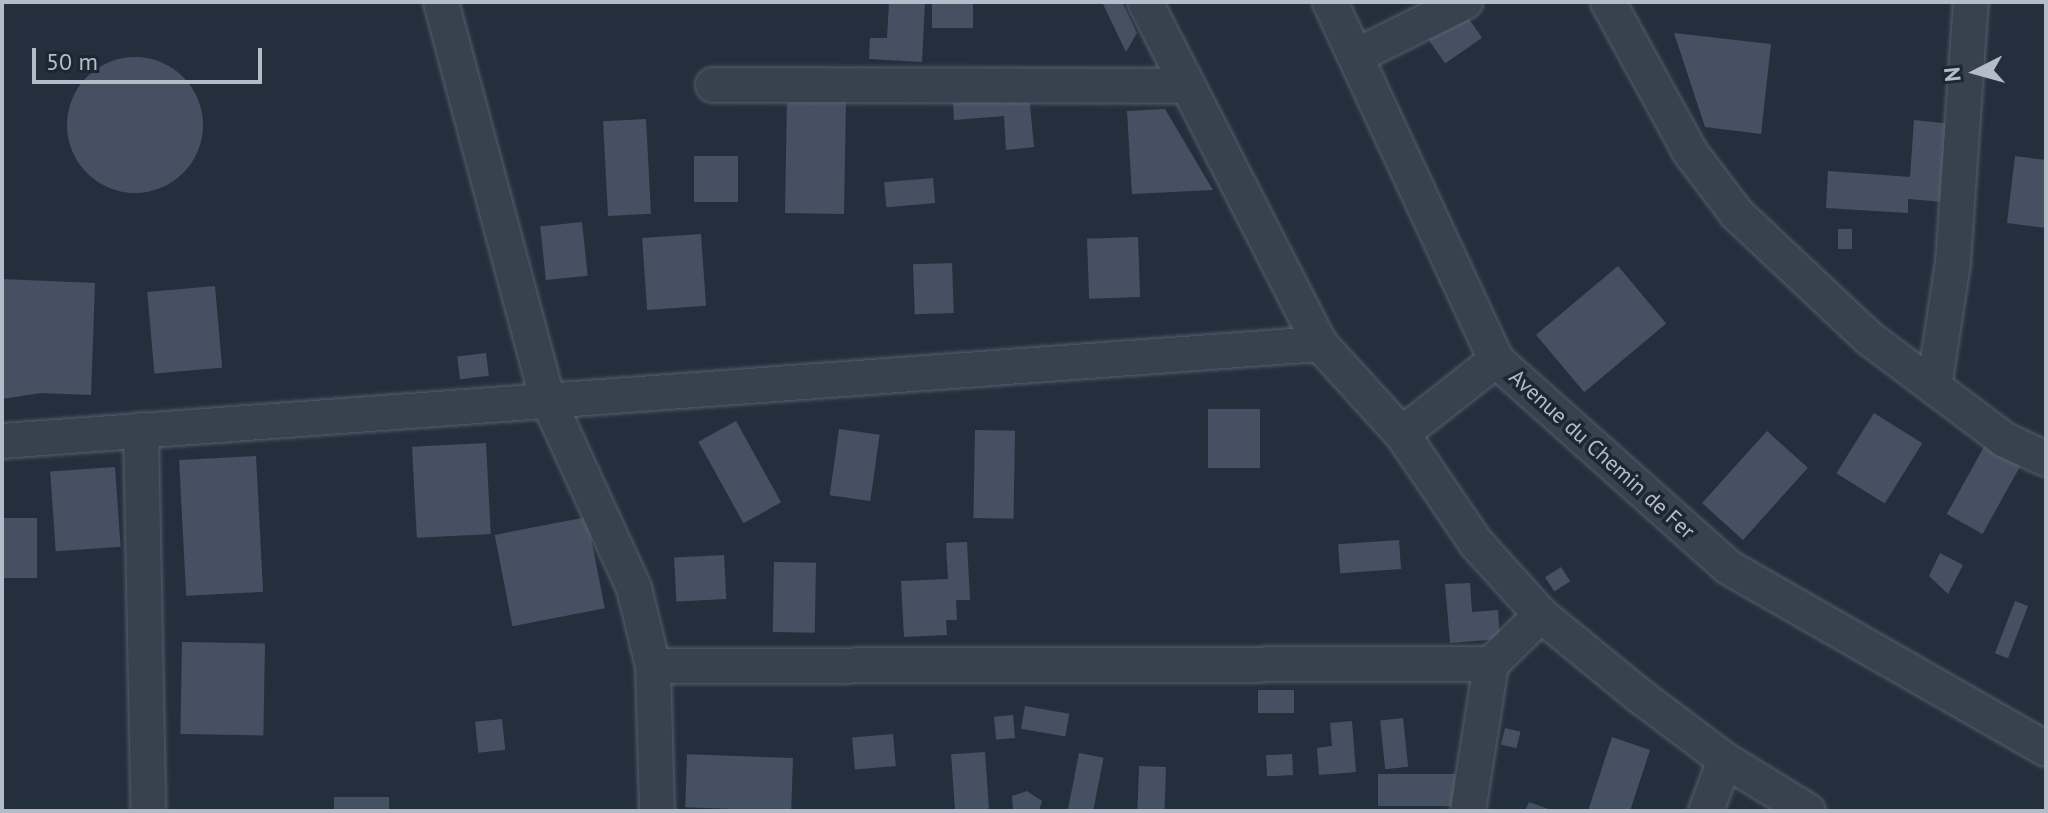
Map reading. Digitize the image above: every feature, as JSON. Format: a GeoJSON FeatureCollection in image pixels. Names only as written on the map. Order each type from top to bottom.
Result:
{"type":"FeatureCollection","features":[{"type":"Feature","properties":{"kind":"street"},"geometry":{"type":"LineString","coordinates":[[441,2],[548,400],[615,541],[653,666],[657,811]]}},
{"type":"Feature","properties":{"kind":"street"},"geometry":{"type":"LineString","coordinates":[[1145,2],[1185,86],[1320,344],[1402,434],[1476,543],[1541,615],[1725,760],[1808,811]]}},
{"type":"Feature","properties":{"kind":"street","name":"Avenue du Chemin de Fer"},"geometry":{"type":"LineString","coordinates":[[1330,2],[1496,360],[1728,567],[2046,749]]}},
{"type":"Feature","properties":{"kind":"street"},"geometry":{"type":"LineString","coordinates":[[1356,56],[1465,2]]}},
{"type":"Feature","properties":{"kind":"street"},"geometry":{"type":"LineString","coordinates":[[1608,2],[1690,152],[1737,214],[1869,338],[2005,440],[2046,459]]}},
{"type":"Feature","properties":{"kind":"street"},"geometry":{"type":"LineString","coordinates":[[1934,387],[1953,263],[1971,2]]}},
{"type":"Feature","properties":{"kind":"street"},"geometry":{"type":"LineString","coordinates":[[713,85],[1185,86]]}},
{"type":"Feature","properties":{"kind":"street"},"geometry":{"type":"LineString","coordinates":[[2,441],[1320,344]]}},
{"type":"Feature","properties":{"kind":"street"},"geometry":{"type":"LineString","coordinates":[[1402,434],[1496,360]]}},
{"type":"Feature","properties":{"kind":"street"},"geometry":{"type":"LineString","coordinates":[[141,430],[148,811]]}},
{"type":"Feature","properties":{"kind":"street"},"geometry":{"type":"LineString","coordinates":[[1468,811],[1491,664],[1541,615]]}},
{"type":"Feature","properties":{"kind":"street"},"geometry":{"type":"LineString","coordinates":[[653,666],[1491,664]]}},
{"type":"Feature","properties":{"kind":"street"},"geometry":{"type":"LineString","coordinates":[[1706,811],[1725,760]]}},
{"type":"Feature","properties":{"kind":"building"},"geometry":{"type":"Polygon","coordinates":[[[889,2],[925,2],[922,62],[869,59],[870,38],[887,38],[889,2]]]}},
{"type":"Feature","properties":{"kind":"building"},"geometry":{"type":"Polygon","coordinates":[[[932,2],[973,2],[973,28],[932,28],[932,2]]]}},
{"type":"Feature","properties":{"kind":"building"},"geometry":{"type":"Polygon","coordinates":[[[1102,2],[1122,2],[1137,33],[1126,52],[1102,2]]]}},
{"type":"Feature","properties":{"kind":"building"},"geometry":{"type":"Polygon","coordinates":[[[1462,9],[1482,38],[1445,63],[1425,35],[1462,9]]]}},
{"type":"Feature","properties":{"kind":"building"},"geometry":{"type":"Polygon","coordinates":[[[1674,33],[1771,44],[1761,134],[1705,127],[1674,33]]]}},
{"type":"Feature","properties":{"kind":"building"},"geometry":{"type":"Polygon","coordinates":[[[135,57],[161,62],[183,77],[198,99],[203,125],[198,151],[183,173],[161,188],[135,193],[109,188],[87,173],[72,151],[67,125],[72,99],[87,77],[109,62],[135,57]]]}},
{"type":"Feature","properties":{"kind":"building"},"geometry":{"type":"Polygon","coordinates":[[[1029,95],[1034,147],[1006,150],[1004,116],[954,120],[953,102],[1029,95]]]}},
{"type":"Feature","properties":{"kind":"building"},"geometry":{"type":"Polygon","coordinates":[[[787,98],[846,99],[844,214],[785,213],[787,98]]]}},
{"type":"Feature","properties":{"kind":"building"},"geometry":{"type":"Polygon","coordinates":[[[1165,109],[1213,190],[1132,194],[1127,111],[1165,109]]]}},
{"type":"Feature","properties":{"kind":"building"},"geometry":{"type":"Polygon","coordinates":[[[646,119],[651,214],[608,216],[603,121],[646,119]]]}},
{"type":"Feature","properties":{"kind":"building"},"geometry":{"type":"Polygon","coordinates":[[[1914,120],[1951,124],[1944,202],[1908,199],[1908,213],[1826,208],[1828,171],[1910,177],[1914,120]]]}},
{"type":"Feature","properties":{"kind":"building"},"geometry":{"type":"Polygon","coordinates":[[[694,156],[738,156],[738,202],[694,202],[694,156]]]}},
{"type":"Feature","properties":{"kind":"building"},"geometry":{"type":"Polygon","coordinates":[[[2015,156],[2046,160],[2046,228],[2007,223],[2015,156]]]}},
{"type":"Feature","properties":{"kind":"building"},"geometry":{"type":"Polygon","coordinates":[[[933,178],[935,203],[886,207],[884,182],[933,178]]]}},
{"type":"Feature","properties":{"kind":"building"},"geometry":{"type":"Polygon","coordinates":[[[582,222],[588,276],[546,280],[540,226],[582,222]]]}},
{"type":"Feature","properties":{"kind":"building"},"geometry":{"type":"Polygon","coordinates":[[[1838,229],[1852,229],[1852,249],[1838,249],[1838,229]]]}},
{"type":"Feature","properties":{"kind":"building"},"geometry":{"type":"Polygon","coordinates":[[[701,234],[706,306],[647,310],[642,238],[701,234]]]}},
{"type":"Feature","properties":{"kind":"building"},"geometry":{"type":"Polygon","coordinates":[[[1138,237],[1140,297],[1089,299],[1087,239],[1138,237]]]}},
{"type":"Feature","properties":{"kind":"building"},"geometry":{"type":"Polygon","coordinates":[[[952,263],[954,313],[915,314],[913,264],[952,263]]]}},
{"type":"Feature","properties":{"kind":"building"},"geometry":{"type":"Polygon","coordinates":[[[1618,266],[1666,323],[1584,392],[1536,335],[1618,266]]]}},
{"type":"Feature","properties":{"kind":"building"},"geometry":{"type":"Polygon","coordinates":[[[2,279],[95,283],[91,395],[41,393],[2,399],[2,279]]]}},
{"type":"Feature","properties":{"kind":"building"},"geometry":{"type":"Polygon","coordinates":[[[215,286],[222,368],[154,374],[147,292],[215,286]]]}},
{"type":"Feature","properties":{"kind":"building"},"geometry":{"type":"Polygon","coordinates":[[[486,353],[489,376],[460,379],[457,357],[486,353]]]}},
{"type":"Feature","properties":{"kind":"building"},"geometry":{"type":"Polygon","coordinates":[[[1208,409],[1260,409],[1260,468],[1208,468],[1208,409]]]}},
{"type":"Feature","properties":{"kind":"building"},"geometry":{"type":"Polygon","coordinates":[[[1874,413],[1922,443],[1885,503],[1836,473],[1874,413]]]}},
{"type":"Feature","properties":{"kind":"building"},"geometry":{"type":"Polygon","coordinates":[[[736,421],[781,502],[743,523],[698,442],[736,421]]]}},
{"type":"Feature","properties":{"kind":"building"},"geometry":{"type":"Polygon","coordinates":[[[839,429],[880,435],[870,501],[830,495],[839,429]]]}},
{"type":"Feature","properties":{"kind":"building"},"geometry":{"type":"Polygon","coordinates":[[[975,430],[1015,431],[1013,519],[973,518],[975,430]]]}},
{"type":"Feature","properties":{"kind":"building"},"geometry":{"type":"Polygon","coordinates":[[[1767,431],[1808,468],[1743,540],[1702,503],[1767,431]]]}},
{"type":"Feature","properties":{"kind":"building"},"geometry":{"type":"Polygon","coordinates":[[[486,443],[491,534],[417,538],[412,447],[486,443]]]}},
{"type":"Feature","properties":{"kind":"building"},"geometry":{"type":"Polygon","coordinates":[[[1985,445],[2021,465],[1983,534],[1947,514],[1985,445]]]}},
{"type":"Feature","properties":{"kind":"building"},"geometry":{"type":"Polygon","coordinates":[[[256,456],[263,592],[186,596],[179,460],[256,456]]]}},
{"type":"Feature","properties":{"kind":"building"},"geometry":{"type":"Polygon","coordinates":[[[115,467],[121,547],[56,551],[50,472],[115,467]]]}},
{"type":"Feature","properties":{"kind":"building"},"geometry":{"type":"Polygon","coordinates":[[[587,517],[605,608],[512,626],[495,535],[587,517]]]}},
{"type":"Feature","properties":{"kind":"building"},"geometry":{"type":"Polygon","coordinates":[[[2,518],[37,518],[37,578],[2,578],[2,518]]]}},
{"type":"Feature","properties":{"kind":"building"},"geometry":{"type":"Polygon","coordinates":[[[1399,540],[1401,569],[1340,573],[1338,544],[1399,540]]]}},
{"type":"Feature","properties":{"kind":"building"},"geometry":{"type":"Polygon","coordinates":[[[967,542],[970,600],[956,600],[957,620],[946,620],[947,635],[904,637],[901,581],[948,579],[946,543],[967,542]]]}},
{"type":"Feature","properties":{"kind":"building"},"geometry":{"type":"Polygon","coordinates":[[[1940,553],[1963,565],[1948,594],[1929,576],[1940,553]]]}},
{"type":"Feature","properties":{"kind":"building"},"geometry":{"type":"Polygon","coordinates":[[[724,555],[726,599],[676,602],[674,558],[724,555]]]}},
{"type":"Feature","properties":{"kind":"building"},"geometry":{"type":"Polygon","coordinates":[[[774,562],[816,563],[815,633],[773,632],[774,562]]]}},
{"type":"Feature","properties":{"kind":"building"},"geometry":{"type":"Polygon","coordinates":[[[1561,567],[1570,581],[1554,592],[1545,577],[1561,567]]]}},
{"type":"Feature","properties":{"kind":"building"},"geometry":{"type":"Polygon","coordinates":[[[1470,583],[1472,612],[1498,610],[1500,639],[1450,643],[1445,584],[1470,583]]]}},
{"type":"Feature","properties":{"kind":"building"},"geometry":{"type":"Polygon","coordinates":[[[2015,601],[2028,606],[2008,658],[1995,653],[2015,601]]]}},
{"type":"Feature","properties":{"kind":"building"},"geometry":{"type":"Polygon","coordinates":[[[182,642],[265,643],[263,735],[180,734],[182,642]]]}},
{"type":"Feature","properties":{"kind":"building"},"geometry":{"type":"Polygon","coordinates":[[[1258,690],[1294,690],[1294,713],[1258,713],[1258,690]]]}},
{"type":"Feature","properties":{"kind":"building"},"geometry":{"type":"Polygon","coordinates":[[[1025,706],[1069,714],[1065,736],[1021,729],[1025,706]]]}},
{"type":"Feature","properties":{"kind":"building"},"geometry":{"type":"Polygon","coordinates":[[[1013,715],[1015,738],[996,740],[994,717],[1013,715]]]}},
{"type":"Feature","properties":{"kind":"building"},"geometry":{"type":"Polygon","coordinates":[[[1403,718],[1408,767],[1385,769],[1380,720],[1403,718]]]}},
{"type":"Feature","properties":{"kind":"building"},"geometry":{"type":"Polygon","coordinates":[[[502,719],[505,750],[478,753],[475,722],[502,719]]]}},
{"type":"Feature","properties":{"kind":"building"},"geometry":{"type":"Polygon","coordinates":[[[1352,721],[1356,772],[1319,775],[1317,748],[1332,746],[1330,723],[1352,721]]]}},
{"type":"Feature","properties":{"kind":"building"},"geometry":{"type":"Polygon","coordinates":[[[1505,728],[1521,732],[1516,748],[1501,744],[1505,728]]]}},
{"type":"Feature","properties":{"kind":"building"},"geometry":{"type":"Polygon","coordinates":[[[893,734],[896,766],[855,769],[852,738],[893,734]]]}},
{"type":"Feature","properties":{"kind":"building"},"geometry":{"type":"Polygon","coordinates":[[[1612,737],[1650,750],[1630,811],[1588,811],[1612,737]]]}},
{"type":"Feature","properties":{"kind":"building"},"geometry":{"type":"Polygon","coordinates":[[[985,752],[989,809],[955,811],[951,754],[985,752]]]}},
{"type":"Feature","properties":{"kind":"building"},"geometry":{"type":"Polygon","coordinates":[[[1079,753],[1104,758],[1093,811],[1068,811],[1079,753]]]}},
{"type":"Feature","properties":{"kind":"building"},"geometry":{"type":"Polygon","coordinates":[[[687,754],[793,758],[791,811],[685,807],[687,754]]]}},
{"type":"Feature","properties":{"kind":"building"},"geometry":{"type":"Polygon","coordinates":[[[1292,754],[1293,775],[1267,776],[1266,755],[1292,754]]]}},
{"type":"Feature","properties":{"kind":"building"},"geometry":{"type":"Polygon","coordinates":[[[1139,766],[1166,767],[1164,811],[1137,811],[1139,766]]]}},
{"type":"Feature","properties":{"kind":"building"},"geometry":{"type":"Polygon","coordinates":[[[1378,774],[1455,774],[1455,806],[1378,806],[1378,774]]]}},
{"type":"Feature","properties":{"kind":"building"},"geometry":{"type":"Polygon","coordinates":[[[1027,791],[1042,801],[1039,811],[1013,811],[1012,796],[1027,791]]]}},
{"type":"Feature","properties":{"kind":"building"},"geometry":{"type":"Polygon","coordinates":[[[334,797],[389,797],[389,811],[334,811],[334,797]]]}},
{"type":"Feature","properties":{"kind":"building"},"geometry":{"type":"Polygon","coordinates":[[[1529,802],[1554,811],[1525,811],[1529,802]]]}}]}
